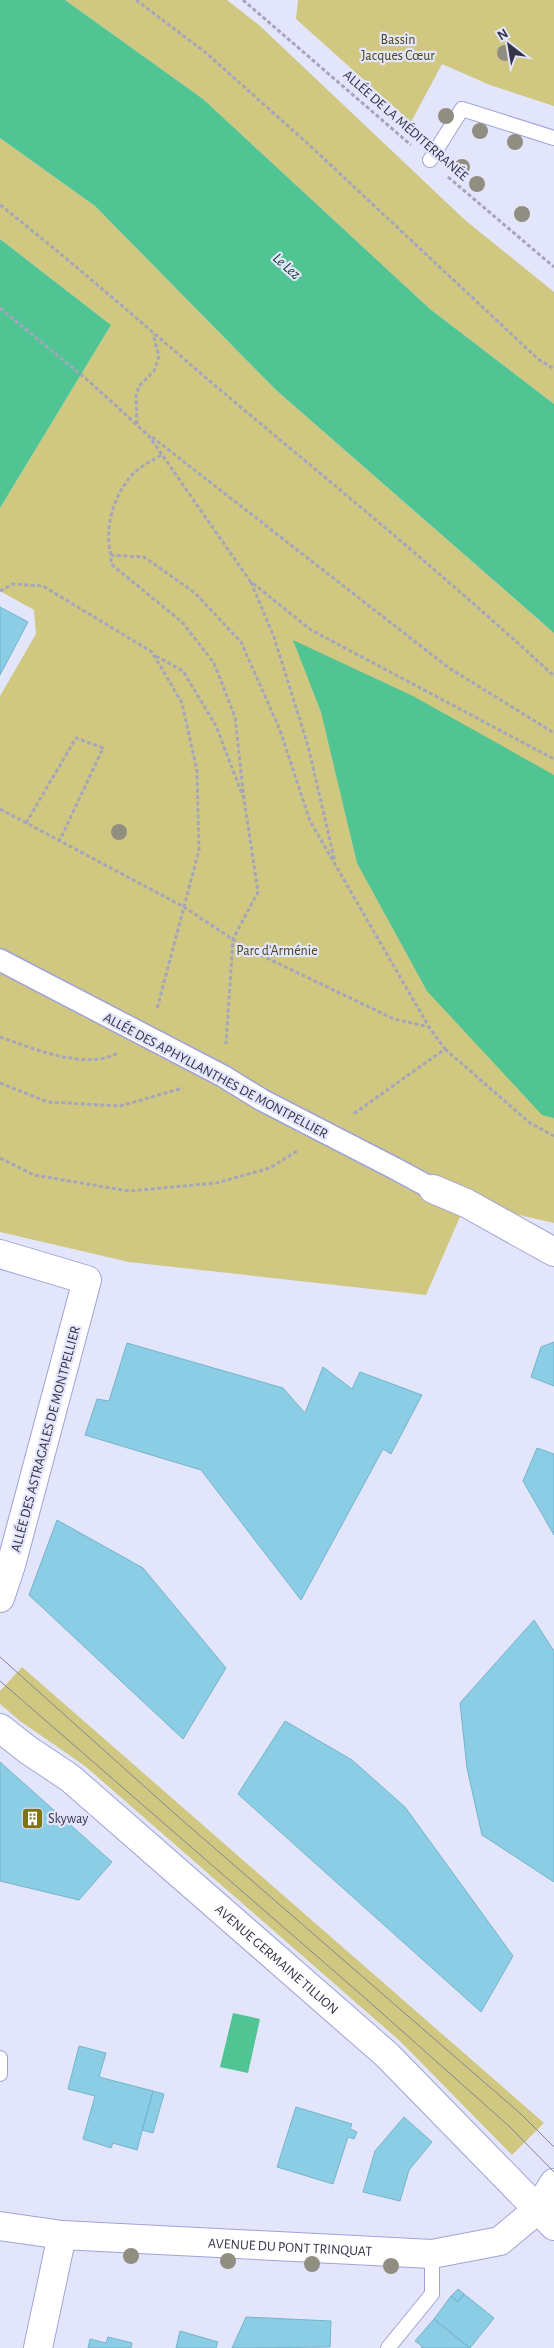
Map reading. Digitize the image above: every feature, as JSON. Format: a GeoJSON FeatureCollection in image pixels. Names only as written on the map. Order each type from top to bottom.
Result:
{"type":"FeatureCollection","features":[{"type":"Feature","properties":{"kind":"street","name":"ALLÉE DES APHYLLANTHES DE MONTPELLIER"},"geometry":{"type":"LineString","coordinates":[[0,960],[223,1076],[262,1100],[433,1188]]}},
{"type":"Feature","properties":{"kind":"street"},"geometry":{"type":"LineString","coordinates":[[433,1188],[474,1207],[554,1252]]}},
{"type":"Feature","properties":{"kind":"street","name":"ALLÉE DES ASTRAGALES DE MONTPELLIER"},"geometry":{"type":"LineString","coordinates":[[0,1254],[87,1280],[11,1565],[0,1598]]}},
{"type":"Feature","properties":{"kind":"street","name":"AVENUE GERMAINE TILLION"},"geometry":{"type":"LineString","coordinates":[[0,1728],[28,1750],[70,1778],[387,2055],[546,2218]]}},
{"type":"Feature","properties":{"kind":"street","name":"AVENUE DU PONT TRINQUAT"},"geometry":{"type":"LineString","coordinates":[[0,2226],[62,2235],[432,2254],[500,2241],[546,2218],[554,2183]]}},
{"type":"Feature","properties":{"kind":"street"},"geometry":{"type":"LineString","coordinates":[[38,2348],[62,2235]]}},
{"type":"Feature","properties":{"kind":"lane"},"geometry":{"type":"LineString","coordinates":[[430,160],[462,109],[554,138]]}},
{"type":"Feature","properties":{"kind":"lane"},"geometry":{"type":"LineString","coordinates":[[0,2058],[0,2074]]}},
{"type":"Feature","properties":{"kind":"lane"},"geometry":{"type":"LineString","coordinates":[[388,2348],[432,2294],[432,2254]]}},
{"type":"Feature","properties":{"kind":"path"},"geometry":{"type":"LineString","coordinates":[[136,0],[205,52],[313,149],[538,359],[554,369]]}},
{"type":"Feature","properties":{"kind":"path","name":"ALLÉE DE LA MÉDITERRANÉE"},"geometry":{"type":"LineString","coordinates":[[243,0],[248,1],[554,267]]}},
{"type":"Feature","properties":{"kind":"path"},"geometry":{"type":"LineString","coordinates":[[0,205],[74,262],[154,334],[495,621],[554,676]]}},
{"type":"Feature","properties":{"kind":"path"},"geometry":{"type":"LineString","coordinates":[[0,308],[91,383],[149,436],[449,668],[554,734]]}},
{"type":"Feature","properties":{"kind":"path"},"geometry":{"type":"LineString","coordinates":[[137,425],[136,396],[139,386],[154,371],[159,356],[154,334]]}},
{"type":"Feature","properties":{"kind":"path"},"geometry":{"type":"LineString","coordinates":[[149,436],[250,581],[274,637],[308,746],[337,868]]}},
{"type":"Feature","properties":{"kind":"path"},"geometry":{"type":"LineString","coordinates":[[0,1083],[48,1102],[120,1106],[223,1076],[233,939],[258,892],[244,799],[235,717],[214,663],[182,622],[111,564],[108,544],[108,527],[112,513],[130,476],[146,463],[163,454]]}},
{"type":"Feature","properties":{"kind":"path"},"geometry":{"type":"LineString","coordinates":[[111,555],[144,557],[195,593],[241,642],[280,730],[310,821],[429,1027],[445,1049],[530,1123],[554,1136]]}},
{"type":"Feature","properties":{"kind":"path"},"geometry":{"type":"LineString","coordinates":[[250,581],[311,630],[554,759]]}},
{"type":"Feature","properties":{"kind":"path"},"geometry":{"type":"LineString","coordinates":[[0,591],[13,584],[42,586],[183,671],[216,726],[244,799]]}},
{"type":"Feature","properties":{"kind":"path"},"geometry":{"type":"LineString","coordinates":[[0,1037],[47,1053],[86,1060],[113,1056],[148,1038],[199,850],[197,771],[182,703],[154,655]]}},
{"type":"Feature","properties":{"kind":"path"},"geometry":{"type":"LineString","coordinates":[[26,822],[76,738],[103,748],[60,840]]}},
{"type":"Feature","properties":{"kind":"path"},"geometry":{"type":"LineString","coordinates":[[0,809],[184,907],[246,948],[394,1019],[429,1027]]}},
{"type":"Feature","properties":{"kind":"path"},"geometry":{"type":"LineString","coordinates":[[349,1117],[445,1049]]}},
{"type":"Feature","properties":{"kind":"path"},"geometry":{"type":"LineString","coordinates":[[0,1158],[34,1175],[129,1191],[216,1183],[270,1168],[302,1148]]}},
{"type":"Feature","properties":{"kind":"green space"},"geometry":{"type":"Polygon","coordinates":[[[65,0],[227,0],[259,25],[465,220],[554,292],[554,404],[430,309],[203,99],[65,0]]]}},
{"type":"Feature","properties":{"kind":"green space","name":"Bassin Jacques Cœur"},"geometry":{"type":"Polygon","coordinates":[[[298,0],[554,0],[554,106],[490,85],[442,64],[411,122],[296,19],[298,0]]]}},
{"type":"Feature","properties":{"kind":"green space","name":"Parc d'Arménie"},"geometry":{"type":"Polygon","coordinates":[[[0,138],[95,206],[276,390],[554,633],[554,1223],[466,1203],[426,1295],[129,1262],[0,1232],[0,696],[36,634],[34,610],[0,591],[0,508],[111,325],[0,239],[0,138]]]}},
{"type":"Feature","properties":{"kind":"green space"},"geometry":{"type":"Polygon","coordinates":[[[22,1667],[544,2123],[512,2155],[401,2042],[85,1766],[20,1721],[0,1704],[0,1691],[22,1667]]]}},
{"type":"Feature","properties":{"kind":"water","name":"Le Lez"},"geometry":{"type":"Polygon","coordinates":[[[0,0],[65,0],[203,99],[430,309],[554,404],[554,633],[276,390],[95,206],[0,138],[0,0]]]}},
{"type":"Feature","properties":{"kind":"water"},"geometry":{"type":"Polygon","coordinates":[[[0,239],[111,325],[0,508],[0,239]]]}},
{"type":"Feature","properties":{"kind":"water"},"geometry":{"type":"Polygon","coordinates":[[[293,640],[413,696],[554,775],[554,1118],[542,1115],[427,991],[357,863],[321,712],[293,640]]]}},
{"type":"Feature","properties":{"kind":"water"},"geometry":{"type":"Polygon","coordinates":[[[233,2013],[260,2019],[248,2073],[220,2067],[233,2013]]]}},
{"type":"Feature","properties":{"kind":"building"},"geometry":{"type":"Polygon","coordinates":[[[0,607],[28,622],[0,675],[0,607]]]}},
{"type":"Feature","properties":{"kind":"building"},"geometry":{"type":"Polygon","coordinates":[[[554,1342],[554,1386],[531,1377],[541,1347],[554,1342]]]}},
{"type":"Feature","properties":{"kind":"building"},"geometry":{"type":"Polygon","coordinates":[[[127,1343],[283,1388],[305,1413],[323,1367],[352,1389],[360,1372],[422,1395],[391,1454],[383,1449],[301,1600],[201,1470],[85,1435],[97,1399],[109,1401],[127,1343]]]}},
{"type":"Feature","properties":{"kind":"building"},"geometry":{"type":"Polygon","coordinates":[[[537,1448],[554,1454],[554,1535],[523,1481],[537,1448]]]}},
{"type":"Feature","properties":{"kind":"building"},"geometry":{"type":"Polygon","coordinates":[[[57,1520],[143,1568],[226,1668],[183,1739],[29,1595],[57,1520]]]}},
{"type":"Feature","properties":{"kind":"building"},"geometry":{"type":"Polygon","coordinates":[[[534,1620],[554,1651],[554,1882],[482,1835],[467,1768],[460,1703],[534,1620]]]}},
{"type":"Feature","properties":{"kind":"building"},"geometry":{"type":"Polygon","coordinates":[[[285,1721],[352,1760],[405,1807],[513,1956],[481,2012],[238,1794],[285,1721]]]}},
{"type":"Feature","properties":{"kind":"building","name":"Skyway"},"geometry":{"type":"Polygon","coordinates":[[[0,1762],[112,1862],[79,1900],[0,1881],[0,1762]]]}},
{"type":"Feature","properties":{"kind":"building"},"geometry":{"type":"Polygon","coordinates":[[[79,2046],[106,2053],[99,2077],[153,2091],[137,2150],[113,2143],[111,2148],[83,2139],[95,2096],[68,2089],[79,2046]]]}},
{"type":"Feature","properties":{"kind":"building"},"geometry":{"type":"Polygon","coordinates":[[[153,2091],[164,2094],[153,2133],[142,2130],[153,2091]]]}},
{"type":"Feature","properties":{"kind":"building"},"geometry":{"type":"Polygon","coordinates":[[[296,2107],[352,2124],[350,2129],[357,2132],[354,2139],[348,2137],[333,2184],[277,2167],[296,2107]]]}},
{"type":"Feature","properties":{"kind":"building"},"geometry":{"type":"Polygon","coordinates":[[[404,2117],[432,2142],[409,2170],[400,2201],[363,2192],[375,2151],[404,2117]]]}},
{"type":"Feature","properties":{"kind":"building"},"geometry":{"type":"Polygon","coordinates":[[[458,2289],[464,2294],[458,2302],[451,2296],[458,2289]]]}},
{"type":"Feature","properties":{"kind":"building"},"geometry":{"type":"Polygon","coordinates":[[[464,2294],[494,2318],[470,2348],[434,2319],[451,2296],[458,2302],[464,2294]]]}},
{"type":"Feature","properties":{"kind":"building"},"geometry":{"type":"Polygon","coordinates":[[[246,2317],[331,2321],[330,2347],[232,2348],[246,2317]]]}},
{"type":"Feature","properties":{"kind":"building"},"geometry":{"type":"Polygon","coordinates":[[[434,2319],[469,2348],[421,2348],[422,2346],[415,2341],[434,2319]]]}},
{"type":"Feature","properties":{"kind":"building"},"geometry":{"type":"Polygon","coordinates":[[[180,2331],[218,2342],[216,2348],[176,2348],[180,2331]]]}},
{"type":"Feature","properties":{"kind":"building"},"geometry":{"type":"Polygon","coordinates":[[[108,2337],[132,2343],[131,2348],[88,2348],[90,2339],[106,2343],[108,2337]]]}},
{"type":"Feature","properties":{"kind":"tram line"},"geometry":{"type":"LineString","coordinates":[[0,1657],[174,1813],[522,2115],[554,2147]]}},
{"type":"Feature","properties":{"kind":"tram line"},"geometry":{"type":"LineString","coordinates":[[0,1681],[365,1998],[510,2127],[554,2172]]}},
{"type":"Feature","properties":{"kind":"place","name":"Skyway"},"geometry":{"type":"Point","coordinates":[32,1818]}}]}
